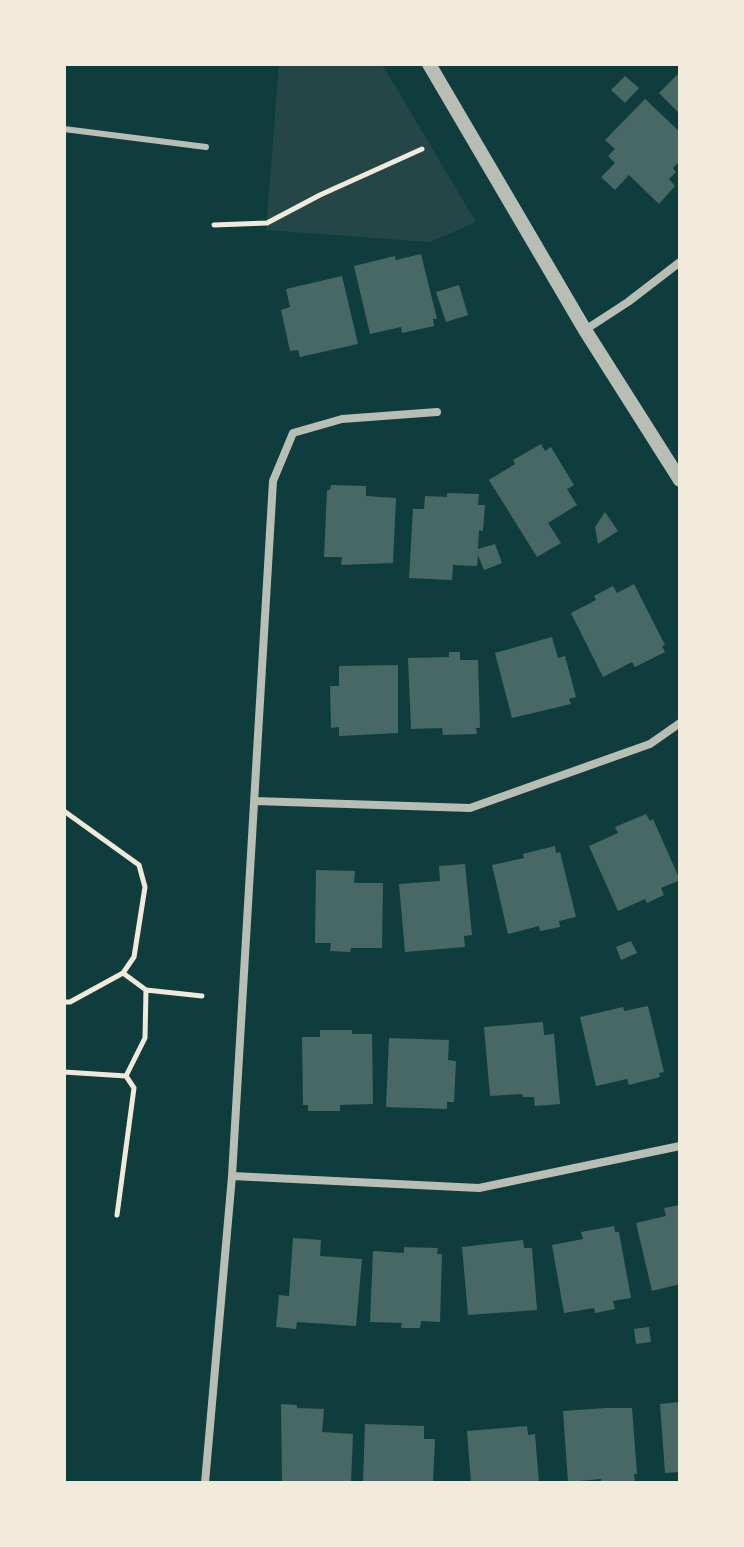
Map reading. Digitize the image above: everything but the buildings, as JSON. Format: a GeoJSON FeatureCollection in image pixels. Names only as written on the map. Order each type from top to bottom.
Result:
{"type":"FeatureCollection","features":[{"type":"Feature","properties":{"kind":"street"},"geometry":{"type":"LineString","coordinates":[[429,64],[585,330],[680,480]]}},
{"type":"Feature","properties":{"kind":"street"},"geometry":{"type":"LineString","coordinates":[[585,330],[680,262]]}},
{"type":"Feature","properties":{"kind":"street"},"geometry":{"type":"LineString","coordinates":[[205,1483],[232,1176],[273,481],[293,433],[342,419],[437,412]]}},
{"type":"Feature","properties":{"kind":"street"},"geometry":{"type":"LineString","coordinates":[[255,801],[470,808],[650,744],[680,723]]}},
{"type":"Feature","properties":{"kind":"street"},"geometry":{"type":"LineString","coordinates":[[232,1176],[479,1188],[680,1146]]}},
{"type":"Feature","properties":{"kind":"lane"},"geometry":{"type":"LineString","coordinates":[[64,129],[206,147]]}},
{"type":"Feature","properties":{"kind":"path"},"geometry":{"type":"LineString","coordinates":[[214,225],[267,223],[320,195],[422,149]]}},
{"type":"Feature","properties":{"kind":"path"},"geometry":{"type":"LineString","coordinates":[[64,811],[139,865],[145,887],[134,957],[123,973],[70,1002],[64,1002]]}},
{"type":"Feature","properties":{"kind":"path"},"geometry":{"type":"LineString","coordinates":[[123,973],[146,990],[202,996]]}},
{"type":"Feature","properties":{"kind":"path"},"geometry":{"type":"LineString","coordinates":[[126,1076],[145,1038],[146,990]]}},
{"type":"Feature","properties":{"kind":"path"},"geometry":{"type":"LineString","coordinates":[[64,1072],[126,1076]]}},
{"type":"Feature","properties":{"kind":"path"},"geometry":{"type":"LineString","coordinates":[[117,1215],[134,1088],[126,1076]]}},
{"type":"Feature","properties":{"kind":"shaded area"},"geometry":{"type":"Polygon","coordinates":[[[279,64],[382,64],[476,222],[430,242],[266,230],[279,64]]]}}]}
